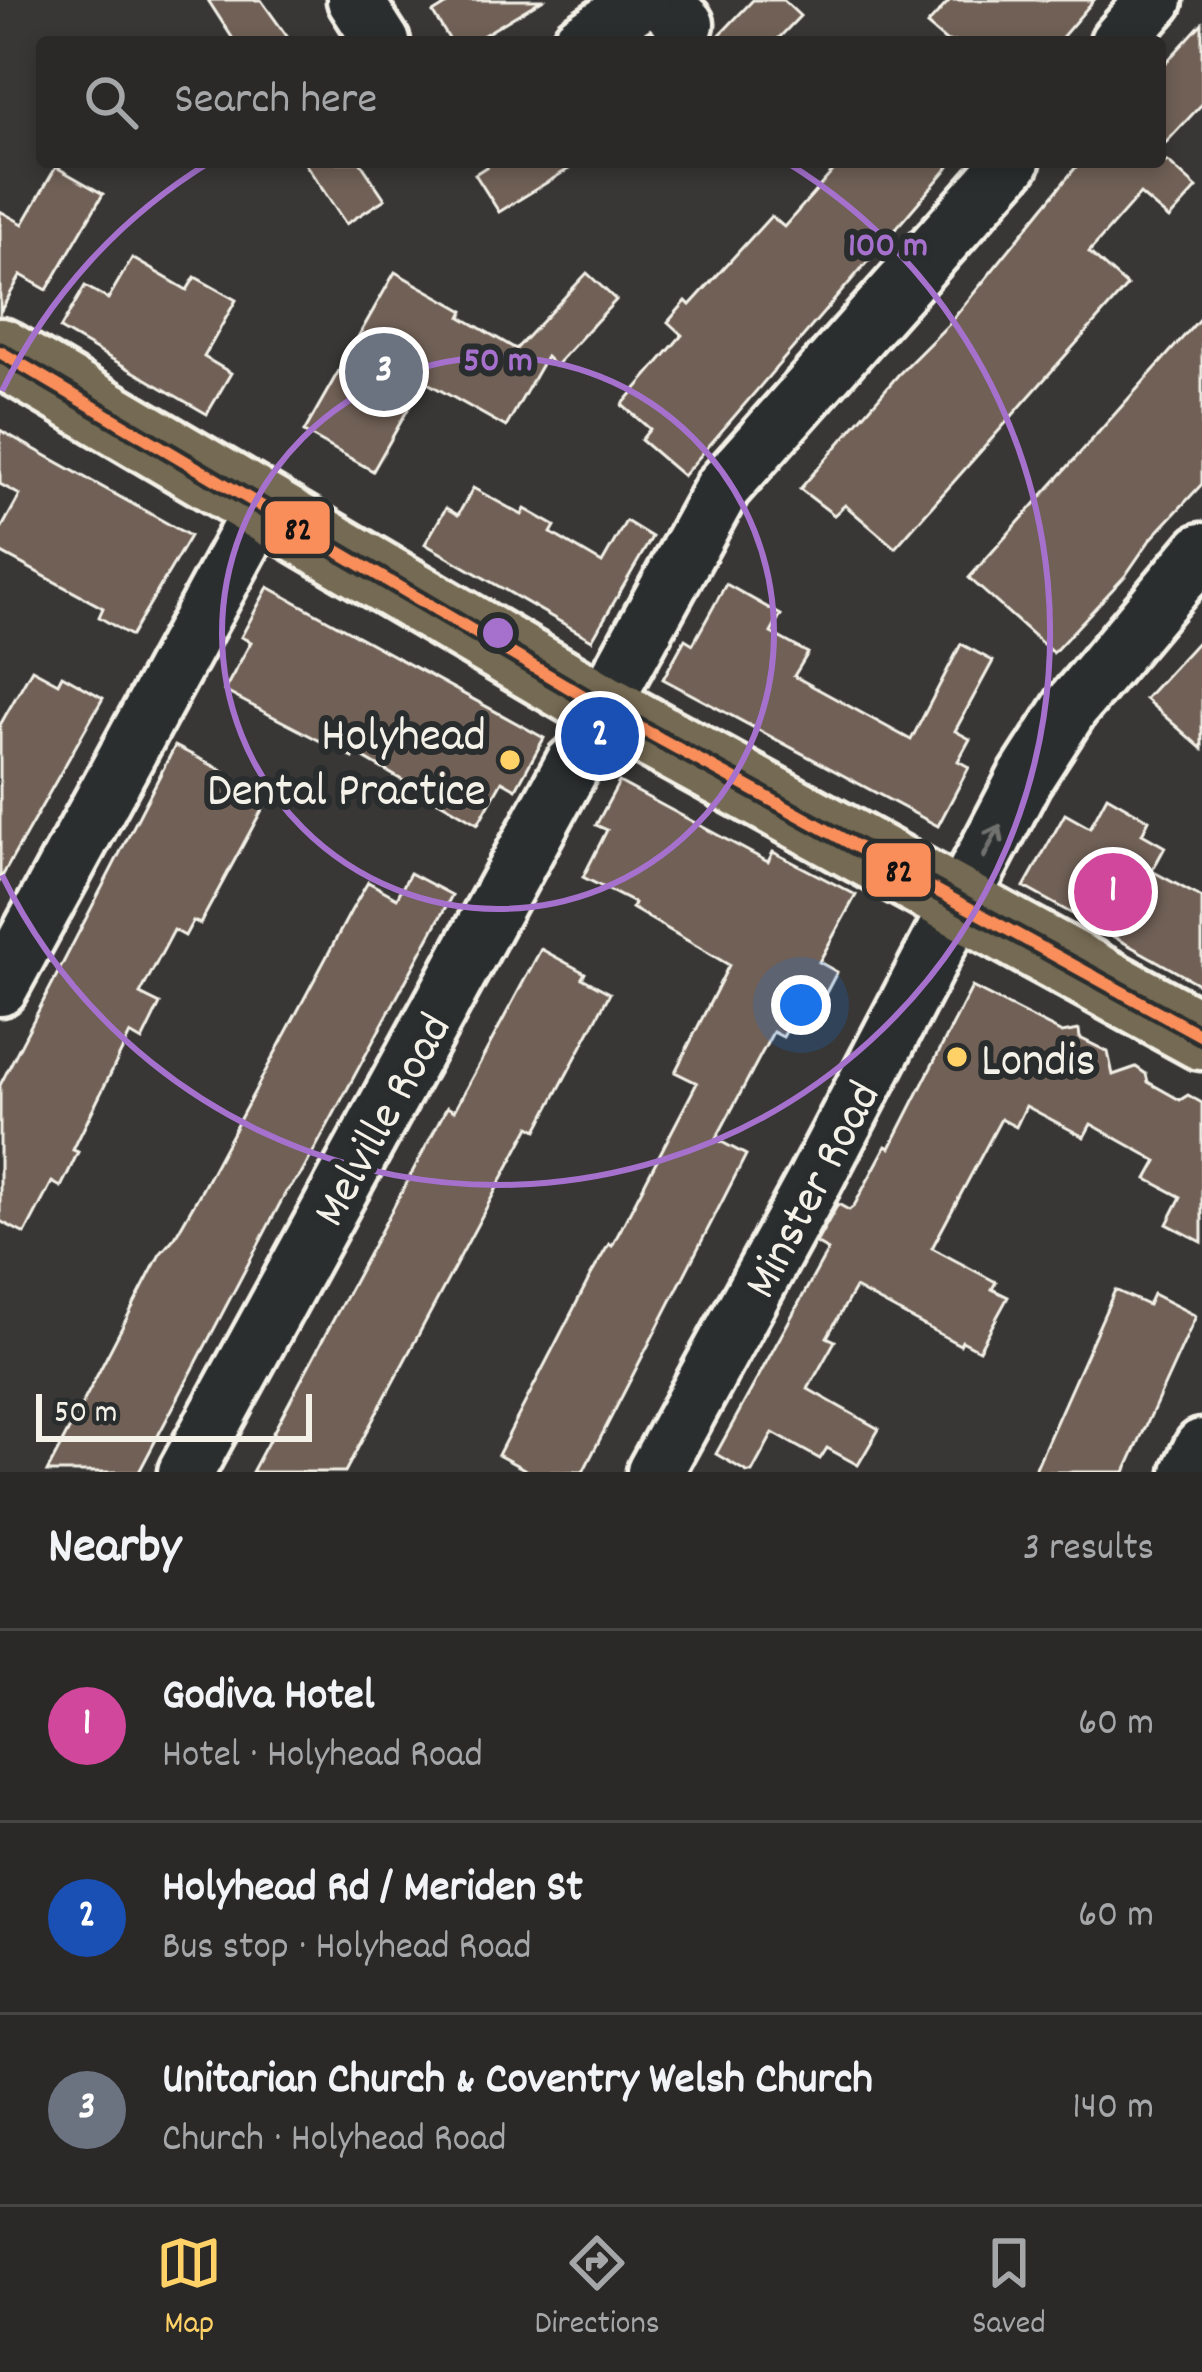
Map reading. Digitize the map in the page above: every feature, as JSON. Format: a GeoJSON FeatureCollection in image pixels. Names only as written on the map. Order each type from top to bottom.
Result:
{"type":"FeatureCollection","features":[{"type":"Feature","properties":{"kind":"highway"},"geometry":{"type":"LineString","coordinates":[[0,352],[602,707],[1202,1036]]}},
{"type":"Feature","properties":{"kind":"street"},"geometry":{"type":"LineString","coordinates":[[355,0],[378,36]]}},
{"type":"Feature","properties":{"kind":"street"},"geometry":{"type":"LineString","coordinates":[[1123,36],[1155,0]]}},
{"type":"Feature","properties":{"kind":"street"},"geometry":{"type":"LineString","coordinates":[[595,36],[663,8]]}},
{"type":"Feature","properties":{"kind":"street"},"geometry":{"type":"LineString","coordinates":[[602,707],[724,487],[1007,168]]}},
{"type":"Feature","properties":{"kind":"street"},"geometry":{"type":"LineString","coordinates":[[0,988],[263,505]]}},
{"type":"Feature","properties":{"kind":"street","name":"Minster Road"},"geometry":{"type":"LineString","coordinates":[[655,1472],[815,1180],[1024,780],[1071,707],[1202,551]]}},
{"type":"Feature","properties":{"kind":"street","name":"Melville Road"},"geometry":{"type":"LineString","coordinates":[[186,1472],[573,764]]}},
{"type":"Feature","properties":{"kind":"building"},"geometry":{"type":"Polygon","coordinates":[[[208,0],[261,0],[287,36],[231,36],[208,0]]]}},
{"type":"Feature","properties":{"kind":"building"},"geometry":{"type":"Polygon","coordinates":[[[454,0],[542,0],[482,36],[447,36],[433,13],[454,0]]]}},
{"type":"Feature","properties":{"kind":"building"},"geometry":{"type":"Polygon","coordinates":[[[753,0],[783,0],[800,16],[781,36],[719,36],[753,0]]]}},
{"type":"Feature","properties":{"kind":"building"},"geometry":{"type":"Polygon","coordinates":[[[950,0],[1094,0],[1063,36],[940,36],[927,25],[950,0]]]}},
{"type":"Feature","properties":{"kind":"building"},"geometry":{"type":"Polygon","coordinates":[[[1202,23],[1202,104],[1166,143],[1166,62],[1202,23]]]}},
{"type":"Feature","properties":{"kind":"building"},"geometry":{"type":"Polygon","coordinates":[[[1168,162],[1197,188],[1169,219],[1140,194],[1089,252],[1127,286],[895,548],[845,505],[834,515],[800,489],[898,375],[949,324],[1075,168],[1166,168],[1168,162]]]}},
{"type":"Feature","properties":{"kind":"building"},"geometry":{"type":"Polygon","coordinates":[[[55,168],[103,194],[47,290],[21,275],[0,312],[0,211],[23,224],[55,168]]]}},
{"type":"Feature","properties":{"kind":"building"},"geometry":{"type":"Polygon","coordinates":[[[308,168],[364,168],[385,199],[346,224],[308,168]]]}},
{"type":"Feature","properties":{"kind":"building"},"geometry":{"type":"Polygon","coordinates":[[[484,168],[570,168],[499,212],[475,174],[484,168]]]}},
{"type":"Feature","properties":{"kind":"building"},"geometry":{"type":"Polygon","coordinates":[[[836,168],[948,168],[683,476],[641,440],[650,429],[622,405],[682,335],[668,322],[686,301],[690,305],[771,216],[784,227],[836,168]]]}},
{"type":"Feature","properties":{"kind":"building"},"geometry":{"type":"Polygon","coordinates":[[[132,258],[187,290],[195,277],[236,300],[204,357],[231,373],[207,414],[60,329],[85,286],[108,299],[132,258]]]}},
{"type":"Feature","properties":{"kind":"building"},"geometry":{"type":"Polygon","coordinates":[[[395,272],[464,311],[461,317],[516,349],[587,273],[616,300],[555,366],[546,357],[506,427],[424,381],[373,471],[304,432],[395,272]]]}},
{"type":"Feature","properties":{"kind":"building"},"geometry":{"type":"Polygon","coordinates":[[[1202,316],[1202,484],[1053,653],[969,578],[1202,316]]]}},
{"type":"Feature","properties":{"kind":"building"},"geometry":{"type":"Polygon","coordinates":[[[0,430],[190,536],[131,636],[99,617],[103,608],[0,552],[0,531],[20,495],[0,484],[0,430]]]}},
{"type":"Feature","properties":{"kind":"building"},"geometry":{"type":"Polygon","coordinates":[[[473,488],[522,515],[525,509],[555,526],[551,533],[602,563],[626,521],[652,537],[592,640],[425,544],[446,508],[458,515],[473,488]]]}},
{"type":"Feature","properties":{"kind":"building"},"geometry":{"type":"Polygon","coordinates":[[[726,584],[781,615],[771,633],[808,653],[794,676],[911,740],[961,644],[993,661],[955,731],[970,739],[958,761],[969,767],[938,826],[663,679],[685,639],[693,644],[726,584]]]}},
{"type":"Feature","properties":{"kind":"building"},"geometry":{"type":"Polygon","coordinates":[[[268,587],[544,738],[516,789],[502,781],[478,824],[355,753],[353,758],[224,691],[251,642],[241,637],[268,587]]]}},
{"type":"Feature","properties":{"kind":"building"},"geometry":{"type":"Polygon","coordinates":[[[1202,637],[1202,749],[1145,699],[1202,637]]]}},
{"type":"Feature","properties":{"kind":"building"},"geometry":{"type":"Polygon","coordinates":[[[32,669],[58,683],[62,675],[103,698],[0,880],[0,725],[32,669]]]}},
{"type":"Feature","properties":{"kind":"building"},"geometry":{"type":"Polygon","coordinates":[[[175,746],[233,776],[228,787],[264,806],[200,924],[193,921],[185,936],[174,930],[140,994],[160,1004],[142,1041],[130,1034],[73,1150],[78,1152],[61,1187],[52,1182],[25,1234],[0,1221],[0,1085],[175,746]]]}},
{"type":"Feature","properties":{"kind":"building"},"geometry":{"type":"Polygon","coordinates":[[[619,782],[768,862],[773,852],[856,895],[819,962],[837,972],[818,1008],[803,1000],[783,1037],[773,1032],[716,1139],[746,1155],[583,1472],[530,1472],[498,1455],[697,1083],[675,1072],[729,965],[632,908],[634,903],[583,877],[607,830],[596,825],[619,782]]]}},
{"type":"Feature","properties":{"kind":"building"},"geometry":{"type":"Polygon","coordinates":[[[1107,796],[1149,820],[1142,834],[1165,847],[1152,871],[1202,898],[1202,986],[1024,887],[1065,814],[1090,828],[1107,796]]]}},
{"type":"Feature","properties":{"kind":"building"},"geometry":{"type":"Polygon","coordinates":[[[410,873],[452,895],[302,1173],[286,1192],[139,1472],[47,1472],[160,1254],[203,1188],[368,882],[397,898],[410,873]]]}},
{"type":"Feature","properties":{"kind":"building"},"geometry":{"type":"Polygon","coordinates":[[[541,949],[610,993],[537,1130],[530,1126],[345,1472],[252,1472],[447,1107],[454,1111],[541,949]]]}},
{"type":"Feature","properties":{"kind":"building"},"geometry":{"type":"Polygon","coordinates":[[[972,987],[1062,1033],[1079,1030],[1080,1038],[1108,1052],[1113,1075],[1136,1067],[1148,1082],[1180,1100],[1188,1095],[1202,1103],[1202,1242],[1167,1224],[1181,1197],[1147,1179],[1157,1161],[1091,1124],[1084,1137],[1026,1106],[1016,1127],[1001,1119],[932,1248],[996,1282],[992,1289],[1008,1297],[979,1350],[962,1341],[960,1345],[855,1288],[827,1337],[835,1341],[808,1389],[879,1429],[858,1465],[827,1448],[820,1459],[773,1433],[752,1472],[747,1472],[716,1454],[828,1250],[816,1243],[838,1204],[849,1210],[854,1206],[886,1146],[890,1148],[972,987]]]}},
{"type":"Feature","properties":{"kind":"building"},"geometry":{"type":"Polygon","coordinates":[[[1115,1290],[1148,1305],[1153,1294],[1196,1316],[1125,1472],[1034,1472],[1115,1290]]]}},
{"type":"Feature","properties":{"kind":"transit line","name":"82"},"geometry":{"type":"LineString","coordinates":[[0,352],[602,707],[1202,1036]]}},
{"type":"Feature","properties":{"kind":"place","name":"Unitarian Church & Coventry Welsh Church"},"geometry":{"type":"Point","coordinates":[384,372]}},
{"type":"Feature","properties":{"kind":"place","name":"Holyhead Rd / Meriden St"},"geometry":{"type":"Point","coordinates":[600,736]}},
{"type":"Feature","properties":{"kind":"place","name":"Holyhead Dental Practice"},"geometry":{"type":"Point","coordinates":[510,760]}},
{"type":"Feature","properties":{"kind":"place","name":"Godiva Hotel"},"geometry":{"type":"Point","coordinates":[1113,892]}},
{"type":"Feature","properties":{"kind":"place","name":"Londis"},"geometry":{"type":"Point","coordinates":[957,1057]}}]}
